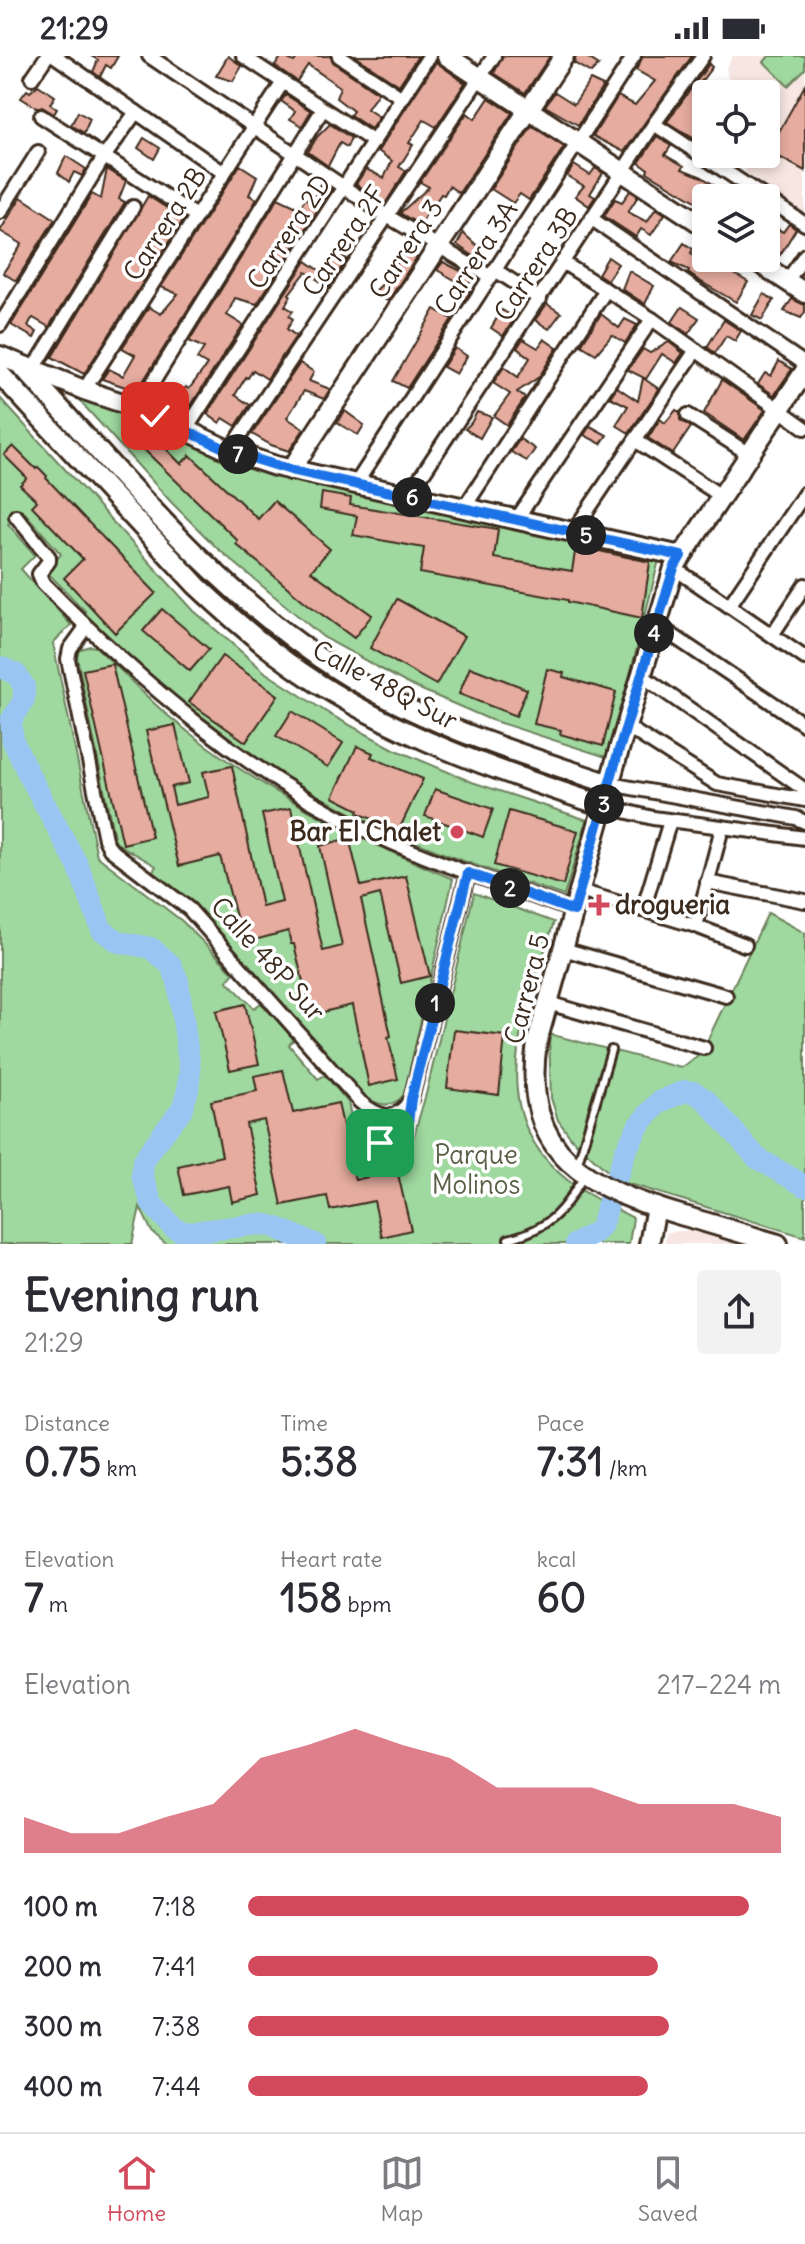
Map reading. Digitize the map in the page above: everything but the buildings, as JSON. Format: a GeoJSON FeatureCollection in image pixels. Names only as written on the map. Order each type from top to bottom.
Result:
{"type":"FeatureCollection","features":[{"type":"Feature","properties":{"kind":"main road"},"geometry":{"type":"LineString","coordinates":[[447,56],[692,218]]}},
{"type":"Feature","properties":{"kind":"main road","name":"Carrera 3"},"geometry":{"type":"LineString","coordinates":[[291,470],[564,56]]}},
{"type":"Feature","properties":{"kind":"main road"},"geometry":{"type":"LineString","coordinates":[[773,272],[805,293]]}},
{"type":"Feature","properties":{"kind":"main road"},"geometry":{"type":"LineString","coordinates":[[0,356],[137,408],[230,451],[291,470],[573,532],[677,562]]}},
{"type":"Feature","properties":{"kind":"main road","name":"Calle 48Q Sur"},"geometry":{"type":"LineString","coordinates":[[27,368],[185,543],[238,594],[311,652],[343,673],[431,720],[610,784]]}},
{"type":"Feature","properties":{"kind":"main road","name":"Carrera 5"},"geometry":{"type":"LineString","coordinates":[[586,1176],[553,1143],[539,1112],[534,1075],[537,1042],[641,675],[677,562],[805,371]]}},
{"type":"Feature","properties":{"kind":"main road","name":"Calle 48Q Sur"},"geometry":{"type":"LineString","coordinates":[[0,374],[197,586],[301,672],[367,711],[426,739],[497,769],[604,806]]}},
{"type":"Feature","properties":{"kind":"main road"},"geometry":{"type":"LineString","coordinates":[[586,1176],[626,1198],[773,1243]]}},
{"type":"Feature","properties":{"kind":"main road"},"geometry":{"type":"LineString","coordinates":[[649,1244],[656,1207]]}},
{"type":"Feature","properties":{"kind":"street"},"geometry":{"type":"LineString","coordinates":[[32,78],[47,56]]}},
{"type":"Feature","properties":{"kind":"street"},"geometry":{"type":"LineString","coordinates":[[55,56],[224,173]]}},
{"type":"Feature","properties":{"kind":"street"},"geometry":{"type":"LineString","coordinates":[[149,56],[387,216],[540,299]]}},
{"type":"Feature","properties":{"kind":"street"},"geometry":{"type":"LineString","coordinates":[[243,56],[374,142]]}},
{"type":"Feature","properties":{"kind":"street"},"geometry":{"type":"LineString","coordinates":[[339,56],[402,98]]}},
{"type":"Feature","properties":{"kind":"street","name":"Carrera 2D"},"geometry":{"type":"LineString","coordinates":[[185,431],[429,56]]}},
{"type":"Feature","properties":{"kind":"street","name":"Carrera 2F"},"geometry":{"type":"LineString","coordinates":[[230,451],[494,56]]}},
{"type":"Feature","properties":{"kind":"street","name":"Carrera 3A"},"geometry":{"type":"LineString","coordinates":[[355,485],[634,56]]}},
{"type":"Feature","properties":{"kind":"street","name":"Carrera 3B"},"geometry":{"type":"LineString","coordinates":[[408,496],[654,124],[703,56]]}},
{"type":"Feature","properties":{"kind":"street","name":"Carrera 2B"},"geometry":{"type":"LineString","coordinates":[[84,390],[283,82]]}},
{"type":"Feature","properties":{"kind":"street"},"geometry":{"type":"LineString","coordinates":[[137,408],[323,109]]}},
{"type":"Feature","properties":{"kind":"street"},"geometry":{"type":"LineString","coordinates":[[0,325],[104,157],[136,112]]}},
{"type":"Feature","properties":{"kind":"street"},"geometry":{"type":"LineString","coordinates":[[41,116],[196,216]]}},
{"type":"Feature","properties":{"kind":"street"},"geometry":{"type":"LineString","coordinates":[[654,124],[745,184]]}},
{"type":"Feature","properties":{"kind":"street"},"geometry":{"type":"LineString","coordinates":[[0,212],[38,152]]}},
{"type":"Feature","properties":{"kind":"street"},"geometry":{"type":"LineString","coordinates":[[27,368],[133,207]]}},
{"type":"Feature","properties":{"kind":"street"},"geometry":{"type":"LineString","coordinates":[[780,207],[805,224]]}},
{"type":"Feature","properties":{"kind":"street"},"geometry":{"type":"LineString","coordinates":[[592,219],[805,364]]}},
{"type":"Feature","properties":{"kind":"street"},"geometry":{"type":"LineString","coordinates":[[787,281],[805,255]]}},
{"type":"Feature","properties":{"kind":"street"},"geometry":{"type":"LineString","coordinates":[[562,262],[652,319],[805,428]]}},
{"type":"Feature","properties":{"kind":"street"},"geometry":{"type":"LineString","coordinates":[[464,508],[606,290]]}},
{"type":"Feature","properties":{"kind":"street"},"geometry":{"type":"LineString","coordinates":[[516,520],[652,319]]}},
{"type":"Feature","properties":{"kind":"street"},"geometry":{"type":"LineString","coordinates":[[573,532],[696,350]]}},
{"type":"Feature","properties":{"kind":"street"},"geometry":{"type":"LineString","coordinates":[[688,415],[749,454]]}},
{"type":"Feature","properties":{"kind":"street"},"geometry":{"type":"LineString","coordinates":[[635,440],[721,496]]}},
{"type":"Feature","properties":{"kind":"street"},"geometry":{"type":"LineString","coordinates":[[729,606],[805,493]]}},
{"type":"Feature","properties":{"kind":"street"},"geometry":{"type":"LineString","coordinates":[[16,516],[49,557],[39,576],[86,627],[171,703],[272,775],[372,833],[468,873],[574,911]]}},
{"type":"Feature","properties":{"kind":"street"},"geometry":{"type":"LineString","coordinates":[[677,562],[729,606],[805,658]]}},
{"type":"Feature","properties":{"kind":"street"},"geometry":{"type":"LineString","coordinates":[[772,635],[805,585]]}},
{"type":"Feature","properties":{"kind":"street"},"geometry":{"type":"LineString","coordinates":[[657,625],[805,725]]}},
{"type":"Feature","properties":{"kind":"street","name":"Calle 48P Sur"},"geometry":{"type":"LineString","coordinates":[[86,627],[70,649],[68,659],[105,839],[114,854],[189,909],[352,1094],[370,1110],[389,1117],[404,1110],[411,1099]]}},
{"type":"Feature","properties":{"kind":"street"},"geometry":{"type":"LineString","coordinates":[[641,675],[805,790]]}},
{"type":"Feature","properties":{"kind":"street"},"geometry":{"type":"LineString","coordinates":[[635,732],[717,784],[805,800]]}},
{"type":"Feature","properties":{"kind":"street","name":"Calle 48Q Sur"},"geometry":{"type":"LineString","coordinates":[[610,784],[805,822]]}},
{"type":"Feature","properties":{"kind":"street","name":"Calle 48Q Sur"},"geometry":{"type":"LineString","coordinates":[[604,806],[670,821],[805,838]]}},
{"type":"Feature","properties":{"kind":"street"},"geometry":{"type":"LineString","coordinates":[[643,910],[670,821]]}},
{"type":"Feature","properties":{"kind":"street"},"geometry":{"type":"LineString","coordinates":[[696,926],[722,828]]}},
{"type":"Feature","properties":{"kind":"street"},"geometry":{"type":"LineString","coordinates":[[411,1099],[468,873]]}},
{"type":"Feature","properties":{"kind":"street"},"geometry":{"type":"LineString","coordinates":[[707,882],[805,901]]}},
{"type":"Feature","properties":{"kind":"street"},"geometry":{"type":"LineString","coordinates":[[580,891],[696,926],[745,945]]}},
{"type":"Feature","properties":{"kind":"street"},"geometry":{"type":"LineString","coordinates":[[563,949],[726,996]]}},
{"type":"Feature","properties":{"kind":"street"},"geometry":{"type":"LineString","coordinates":[[548,1003],[704,1048]]}},
{"type":"Feature","properties":{"kind":"lane"},"geometry":{"type":"LineString","coordinates":[[508,1239],[526,1234],[556,1217],[586,1176],[611,1050]]}},
{"type":"Feature","properties":{"kind":"lane"},"geometry":{"type":"LineString","coordinates":[[370,1110],[375,1136],[380,1143],[391,1151],[400,1152],[405,1146],[411,1099]]}},
{"type":"Feature","properties":{"kind":"shaded area"},"geometry":{"type":"Polygon","coordinates":[[[733,56],[805,56],[805,213],[780,196],[780,184],[762,184],[746,173],[745,168],[780,168],[780,80],[728,80],[726,68],[733,56]]]}},
{"type":"Feature","properties":{"kind":"shaded area"},"geometry":{"type":"Polygon","coordinates":[[[694,1230],[737,1244],[664,1244],[667,1232],[694,1230]]]}},
{"type":"Feature","properties":{"kind":"green space"},"geometry":{"type":"Polygon","coordinates":[[[769,56],[805,56],[805,69],[788,86],[764,62],[769,56]]]}},
{"type":"Feature","properties":{"kind":"green space"},"geometry":{"type":"Polygon","coordinates":[[[70,390],[126,410],[218,458],[311,484],[660,556],[606,757],[491,720],[408,684],[323,637],[217,548],[70,390]]]}},
{"type":"Feature","properties":{"kind":"green space","name":"Parque Molinos"},"geometry":{"type":"Polygon","coordinates":[[[0,398],[194,611],[266,673],[331,715],[394,749],[472,782],[587,820],[564,896],[455,858],[376,826],[276,771],[182,707],[81,615],[85,611],[47,572],[61,554],[25,513],[8,524],[35,555],[21,569],[71,625],[53,643],[97,856],[182,921],[234,973],[227,981],[254,1008],[261,1003],[294,1039],[289,1045],[318,1079],[325,1075],[348,1102],[355,1137],[379,1166],[407,1159],[426,1094],[474,893],[554,922],[522,1027],[517,1061],[517,1095],[526,1127],[544,1157],[581,1190],[633,1218],[629,1244],[166,1244],[152,1232],[140,1207],[132,1244],[0,1244],[0,398]]]}},
{"type":"Feature","properties":{"kind":"green space"},"geometry":{"type":"Polygon","coordinates":[[[96,647],[172,719],[271,789],[342,828],[453,879],[404,1095],[399,1100],[384,1104],[363,1096],[212,924],[176,891],[151,874],[156,866],[115,842],[77,657],[78,650],[96,647]]]}},
{"type":"Feature","properties":{"kind":"green space"},"geometry":{"type":"Polygon","coordinates":[[[768,913],[805,933],[805,1237],[623,1182],[571,1138],[558,1120],[551,1098],[549,1034],[681,1068],[701,1054],[768,913]]]}},
{"type":"Feature","properties":{"kind":"waterway"},"geometry":{"type":"LineString","coordinates":[[0,667],[16,674],[24,686],[24,700],[11,721],[13,741],[78,866],[102,930],[119,942],[151,948],[171,965],[178,981],[190,1070],[188,1090],[182,1109],[143,1162],[142,1175],[152,1204],[173,1227],[184,1233],[258,1224],[272,1226],[315,1244]]}},
{"type":"Feature","properties":{"kind":"waterway"},"geometry":{"type":"LineString","coordinates":[[576,1244],[601,1226],[625,1152],[639,1125],[659,1102],[685,1091],[694,1092],[706,1100],[757,1158],[805,1186]]}},
{"type":"Feature","properties":{"kind":"place","name":"Bar El Chalet"},"geometry":{"type":"Point","coordinates":[457,832]}},
{"type":"Feature","properties":{"kind":"place","name":"drogueria"},"geometry":{"type":"Point","coordinates":[599,905]}},
{"type":"Feature","properties":{"kind":"route"},"geometry":{"type":"LineString","coordinates":[[155,416],[230,451],[291,470],[681,556],[674,568],[618,753],[574,911],[468,873],[411,1099],[405,1146],[400,1152],[395,1152],[380,1143]]}}]}
